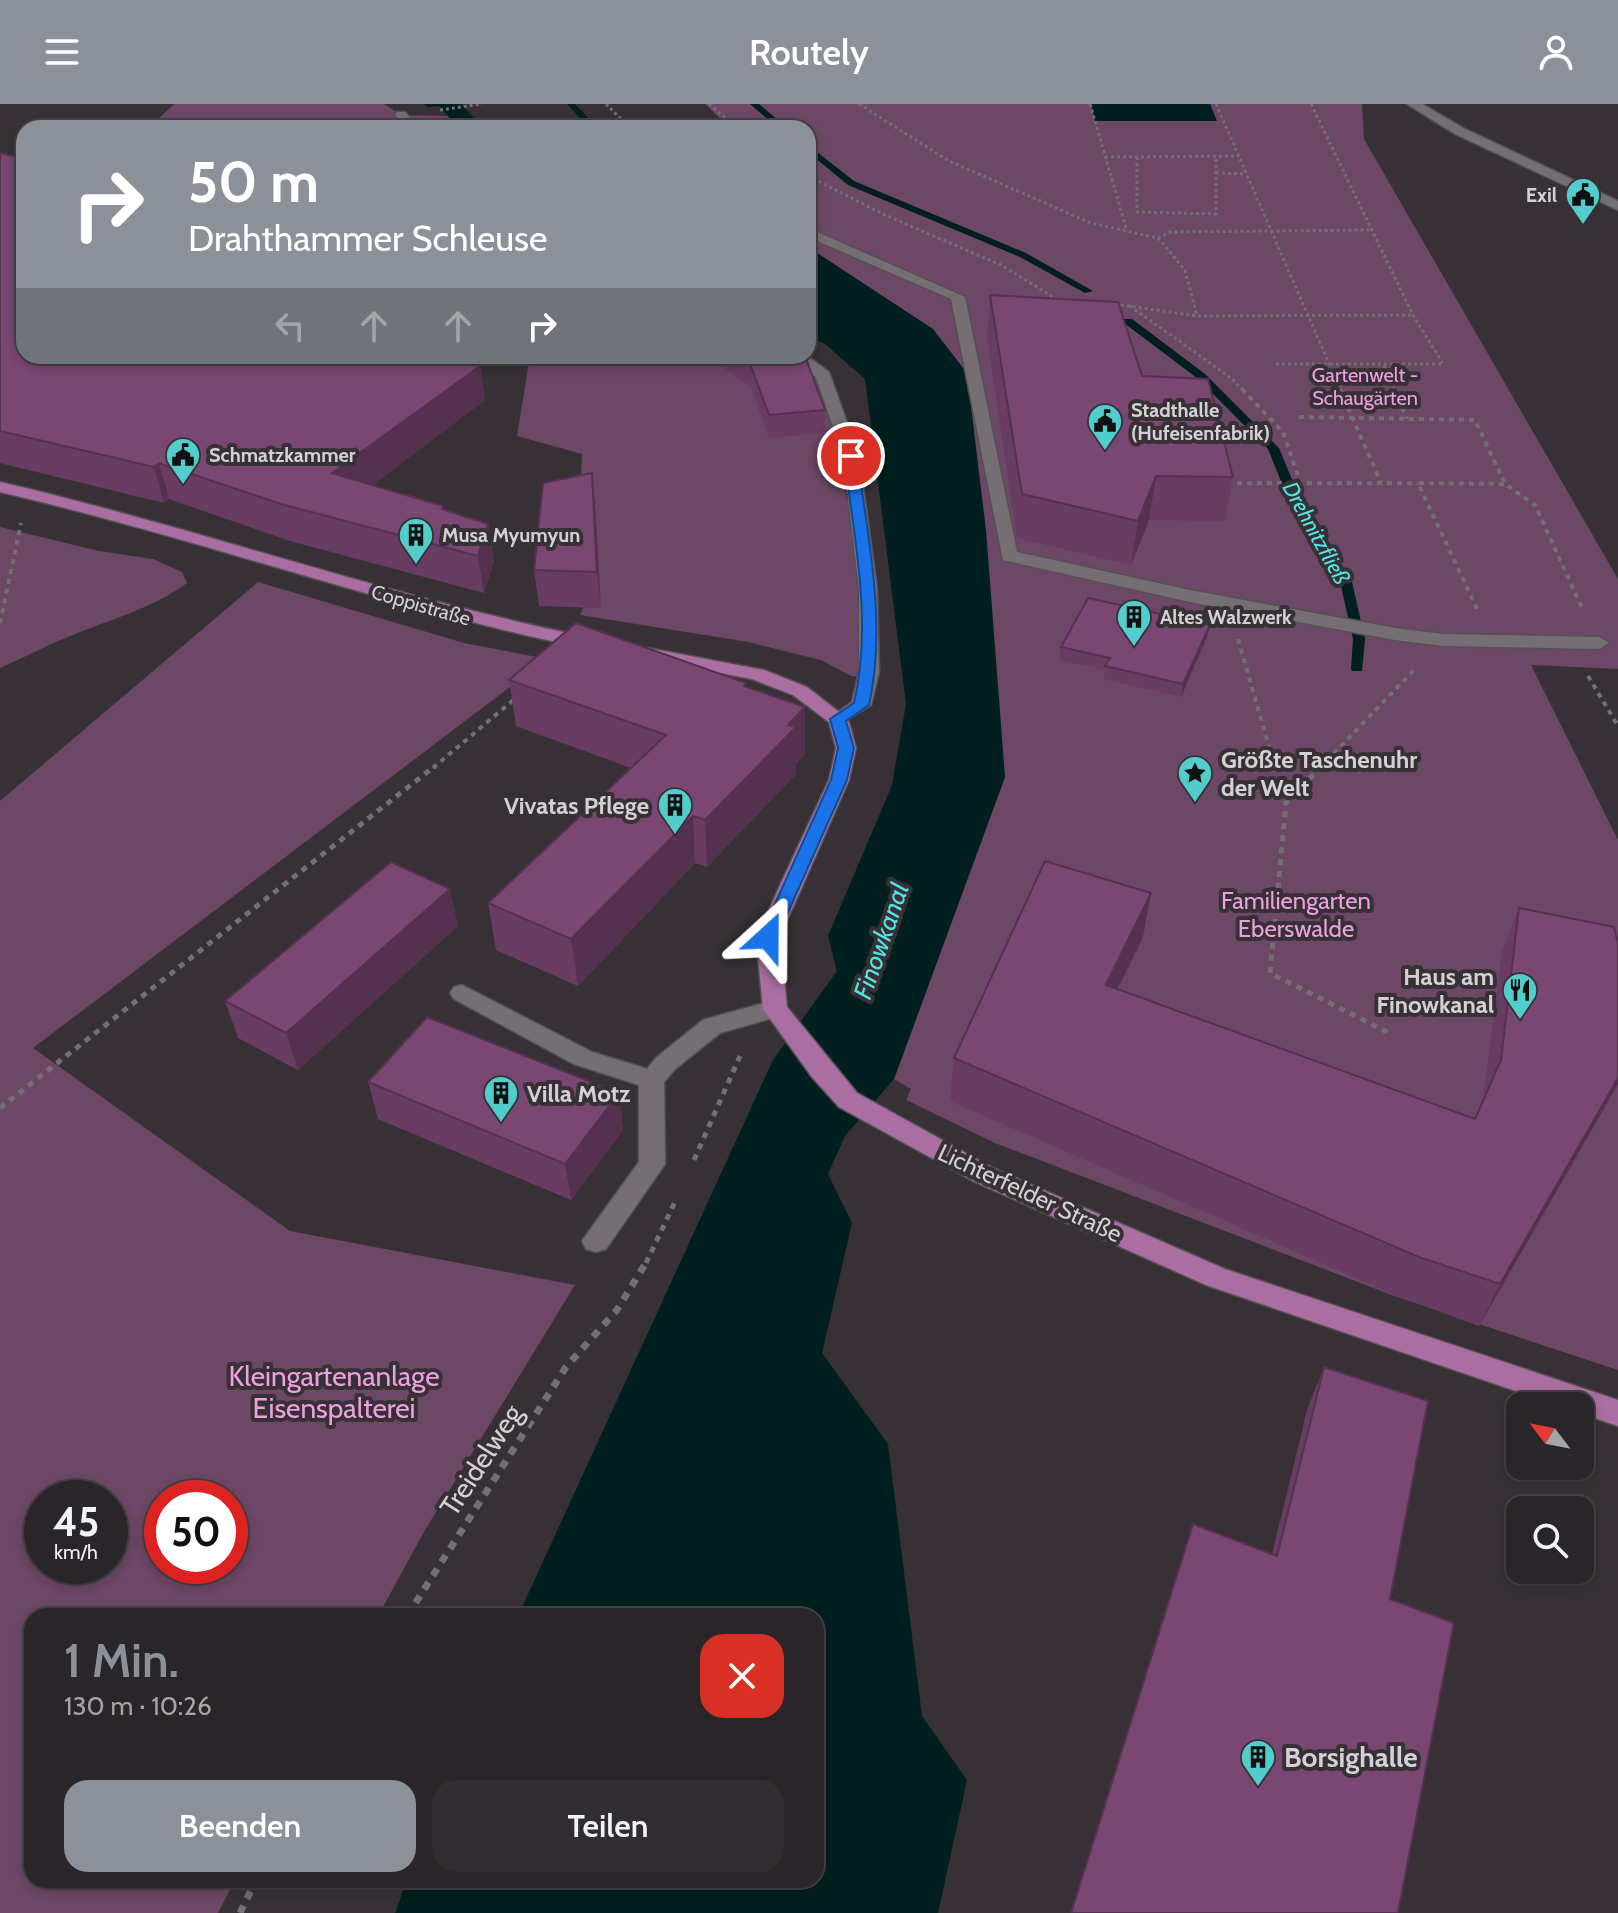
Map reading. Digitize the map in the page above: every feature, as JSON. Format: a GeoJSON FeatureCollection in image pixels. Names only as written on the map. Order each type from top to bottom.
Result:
{"type":"FeatureCollection","features":[{"type":"Feature","properties":{"kind":"main road","name":"Coppistraße"},"geometry":{"type":"LineString","coordinates":[[0,487],[157,525],[451,615],[497,627],[603,646]]}},
{"type":"Feature","properties":{"kind":"main road"},"geometry":{"type":"LineString","coordinates":[[631,651],[757,674],[800,691],[838,719],[846,748],[839,780],[768,937],[775,1009]]}},
{"type":"Feature","properties":{"kind":"main road","name":"Lichterfelder Straße"},"geometry":{"type":"LineString","coordinates":[[775,1009],[848,1100],[984,1175],[1216,1277],[1618,1413]]}},
{"type":"Feature","properties":{"kind":"lane"},"geometry":{"type":"LineString","coordinates":[[1413,104],[1459,131],[1618,206]]}},
{"type":"Feature","properties":{"kind":"lane"},"geometry":{"type":"LineString","coordinates":[[401,115],[406,120]]}},
{"type":"Feature","properties":{"kind":"lane"},"geometry":{"type":"LineString","coordinates":[[816,235],[958,297],[1009,556],[1190,596],[1395,634],[1443,640],[1599,643]]}},
{"type":"Feature","properties":{"kind":"lane"},"geometry":{"type":"LineString","coordinates":[[808,364],[823,375],[851,456],[868,589],[869,672],[861,705],[838,719]]}},
{"type":"Feature","properties":{"kind":"lane"},"geometry":{"type":"LineString","coordinates":[[462,993],[583,1058],[652,1080]]}},
{"type":"Feature","properties":{"kind":"lane"},"geometry":{"type":"LineString","coordinates":[[596,1241],[652,1164],[652,1080],[666,1063],[712,1026],[775,1009]]}},
{"type":"Feature","properties":{"kind":"path"},"geometry":{"type":"LineString","coordinates":[[440,110],[482,104]]}},
{"type":"Feature","properties":{"kind":"path"},"geometry":{"type":"LineString","coordinates":[[606,104],[622,120]]}},
{"type":"Feature","properties":{"kind":"path"},"geometry":{"type":"LineString","coordinates":[[709,104],[728,120]]}},
{"type":"Feature","properties":{"kind":"path"},"geometry":{"type":"LineString","coordinates":[[859,104],[949,161],[1091,223],[1158,238],[1185,270],[1197,316]]}},
{"type":"Feature","properties":{"kind":"path"},"geometry":{"type":"LineString","coordinates":[[1090,104],[1127,231]]}},
{"type":"Feature","properties":{"kind":"path"},"geometry":{"type":"LineString","coordinates":[[1216,104],[1381,483]]}},
{"type":"Feature","properties":{"kind":"path"},"geometry":{"type":"LineString","coordinates":[[1276,364],[1443,364],[1413,315],[1311,104]]}},
{"type":"Feature","properties":{"kind":"path"},"geometry":{"type":"LineString","coordinates":[[1105,157],[1239,156]]}},
{"type":"Feature","properties":{"kind":"path"},"geometry":{"type":"LineString","coordinates":[[1137,157],[1137,212],[1216,214],[1216,157]]}},
{"type":"Feature","properties":{"kind":"path"},"geometry":{"type":"LineString","coordinates":[[1216,173],[1246,174]]}},
{"type":"Feature","properties":{"kind":"path"},"geometry":{"type":"LineString","coordinates":[[816,180],[897,221],[992,259],[1036,283],[1060,302]]}},
{"type":"Feature","properties":{"kind":"path"},"geometry":{"type":"LineString","coordinates":[[1158,238],[1170,232],[1371,230]]}},
{"type":"Feature","properties":{"kind":"path"},"geometry":{"type":"LineString","coordinates":[[1050,303],[1070,302]]}},
{"type":"Feature","properties":{"kind":"path"},"geometry":{"type":"LineString","coordinates":[[1104,304],[1197,316],[1413,315]]}},
{"type":"Feature","properties":{"kind":"path"},"geometry":{"type":"LineString","coordinates":[[1129,305],[1231,378],[1283,432],[1300,482]]}},
{"type":"Feature","properties":{"kind":"path"},"geometry":{"type":"LineString","coordinates":[[1384,365],[1408,419]]}},
{"type":"Feature","properties":{"kind":"path"},"geometry":{"type":"LineString","coordinates":[[1299,417],[1475,420],[1505,484],[1535,505],[1599,643]]}},
{"type":"Feature","properties":{"kind":"path"},"geometry":{"type":"LineString","coordinates":[[1215,483],[1505,484]]}},
{"type":"Feature","properties":{"kind":"path"},"geometry":{"type":"LineString","coordinates":[[1418,483],[1491,639]]}},
{"type":"Feature","properties":{"kind":"path"},"geometry":{"type":"LineString","coordinates":[[0,623],[26,493]]}},
{"type":"Feature","properties":{"kind":"path"},"geometry":{"type":"LineString","coordinates":[[1190,596],[1237,635],[1286,803],[1270,973],[1393,1035]]}},
{"type":"Feature","properties":{"kind":"path"},"geometry":{"type":"LineString","coordinates":[[1286,803],[1443,640]]}},
{"type":"Feature","properties":{"kind":"path"},"geometry":{"type":"LineString","coordinates":[[0,1108],[438,764],[519,695]]}},
{"type":"Feature","properties":{"kind":"path","name":"Treidelweg"},"geometry":{"type":"LineString","coordinates":[[412,1608],[566,1367],[600,1335]]}},
{"type":"Feature","properties":{"kind":"path"},"geometry":{"type":"LineString","coordinates":[[240,1913],[252,1888]]}},
{"type":"Feature","properties":{"kind":"green space"},"geometry":{"type":"Polygon","coordinates":[[[174,104],[384,104],[401,115],[449,116],[452,120],[157,120],[174,104]]]}},
{"type":"Feature","properties":{"kind":"green space","name":"Familiengarten Eberswalde"},"geometry":{"type":"Polygon","coordinates":[[[705,104],[1362,104],[1364,139],[1618,579],[1618,669],[1531,665],[1618,840],[1618,1370],[1397,1297],[995,1143],[906,1100],[911,1089],[894,1079],[1005,777],[932,329],[816,252],[816,120],[722,120],[705,104]]]}},
{"type":"Feature","properties":{"kind":"green space"},"geometry":{"type":"Polygon","coordinates":[[[529,364],[812,364],[826,371],[837,451],[859,561],[863,677],[851,676],[821,660],[748,642],[580,615],[599,570],[579,511],[582,454],[517,436],[529,364]]]}},
{"type":"Feature","properties":{"kind":"green space"},"geometry":{"type":"Polygon","coordinates":[[[0,527],[99,551],[153,559],[182,572],[187,583],[145,607],[0,668],[0,527]]]}},
{"type":"Feature","properties":{"kind":"green space","name":"Kleingartenanlage Eisenspalterei"},"geometry":{"type":"Polygon","coordinates":[[[258,582],[464,643],[547,659],[33,1048],[290,1231],[575,1285],[425,1530],[382,1608],[24,1608],[24,1888],[231,1888],[218,1913],[0,1913],[0,801],[258,582]]]}},
{"type":"Feature","properties":{"kind":"water"},"geometry":{"type":"Polygon","coordinates":[[[424,104],[461,104],[474,118],[494,120],[451,120],[439,106],[427,107],[424,104]]]}},
{"type":"Feature","properties":{"kind":"water"},"geometry":{"type":"Polygon","coordinates":[[[1091,104],[1210,104],[1217,121],[1095,121],[1091,104]]]}},
{"type":"Feature","properties":{"kind":"water","name":"Finowkanal"},"geometry":{"type":"Polygon","coordinates":[[[816,252],[933,329],[967,373],[986,530],[1005,777],[894,1079],[845,1136],[828,1174],[852,1223],[822,1353],[888,1444],[922,1716],[967,1780],[938,1913],[395,1913],[404,1888],[824,1888],[824,1608],[522,1608],[773,1060],[837,971],[828,936],[892,785],[906,704],[865,379],[816,340],[816,252]]]}},
{"type":"Feature","properties":{"kind":"building"},"geometry":{"type":"Polygon","coordinates":[[[0,153],[16,156],[16,364],[480,366],[332,473],[443,506],[442,509],[488,524],[478,556],[281,504],[159,463],[154,467],[0,431],[0,153]]]}},
{"type":"Feature","properties":{"kind":"building","name":"Stadthalle (Hufeisenfabrik)"},"geometry":{"type":"Polygon","coordinates":[[[990,295],[1118,302],[1142,376],[1208,379],[1233,477],[1156,476],[1138,521],[1022,494],[990,295]]]}},
{"type":"Feature","properties":{"kind":"building"},"geometry":{"type":"Polygon","coordinates":[[[750,364],[808,364],[825,410],[769,415],[750,364]]]}},
{"type":"Feature","properties":{"kind":"building"},"geometry":{"type":"Polygon","coordinates":[[[592,473],[597,572],[534,570],[543,483],[592,473]]]}},
{"type":"Feature","properties":{"kind":"building","name":"Altes Walzwerk"},"geometry":{"type":"Polygon","coordinates":[[[1088,598],[1210,625],[1183,684],[1105,666],[1110,658],[1061,647],[1088,598]]]}},
{"type":"Feature","properties":{"kind":"building"},"geometry":{"type":"Polygon","coordinates":[[[576,623],[805,707],[788,725],[796,727],[705,820],[693,816],[571,939],[488,903],[666,735],[509,680],[576,623]]]}},
{"type":"Feature","properties":{"kind":"building"},"geometry":{"type":"Polygon","coordinates":[[[1045,861],[1151,893],[1106,985],[1475,1119],[1501,1060],[1519,908],[1614,927],[1618,943],[1618,1078],[1500,1284],[1419,1257],[954,1058],[1045,861]]]}},
{"type":"Feature","properties":{"kind":"building"},"geometry":{"type":"Polygon","coordinates":[[[391,862],[450,889],[286,1033],[225,1001],[391,862]]]}},
{"type":"Feature","properties":{"kind":"building"},"geometry":{"type":"Polygon","coordinates":[[[427,1017],[619,1093],[565,1164],[368,1082],[427,1017]]]}},
{"type":"Feature","properties":{"kind":"building","name":"Borsighalle"},"geometry":{"type":"Polygon","coordinates":[[[1324,1367],[1428,1401],[1390,1599],[1454,1623],[1398,1913],[1071,1913],[1193,1524],[1277,1556],[1324,1367]]]}},
{"type":"Feature","properties":{"kind":"waterway"},"geometry":{"type":"LineString","coordinates":[[571,104],[586,120]]}},
{"type":"Feature","properties":{"kind":"waterway","name":"Drehnitzfließ"},"geometry":{"type":"LineString","coordinates":[[754,104],[773,120]]}},
{"type":"Feature","properties":{"kind":"waterway","name":"Drehnitzfließ"},"geometry":{"type":"LineString","coordinates":[[816,155],[851,183],[1023,255],[1088,291]]}},
{"type":"Feature","properties":{"kind":"waterway","name":"Drehnitzfließ"},"geometry":{"type":"LineString","coordinates":[[1128,321],[1201,376],[1273,448],[1295,501],[1346,582],[1359,639],[1357,668]]}},
{"type":"Feature","properties":{"kind":"place","name":"Exil"},"geometry":{"type":"Point","coordinates":[1583,226]}},
{"type":"Feature","properties":{"kind":"place","name":"Stadthalle (Hufeisenfabrik)"},"geometry":{"type":"Point","coordinates":[1105,452]}},
{"type":"Feature","properties":{"kind":"place","name":"Schmatzkammer"},"geometry":{"type":"Point","coordinates":[183,486]}},
{"type":"Feature","properties":{"kind":"place","name":"Musa Myumyun"},"geometry":{"type":"Point","coordinates":[416,566]}},
{"type":"Feature","properties":{"kind":"place","name":"Altes Walzwerk"},"geometry":{"type":"Point","coordinates":[1134,648]}},
{"type":"Feature","properties":{"kind":"place","name":"Größte Taschenuhr der Welt"},"geometry":{"type":"Point","coordinates":[1195,804]}},
{"type":"Feature","properties":{"kind":"place","name":"Vivatas Pflege"},"geometry":{"type":"Point","coordinates":[675,836]}},
{"type":"Feature","properties":{"kind":"place","name":"Haus am Finowkanal"},"geometry":{"type":"Point","coordinates":[1520,1021]}},
{"type":"Feature","properties":{"kind":"place","name":"Villa Motz"},"geometry":{"type":"Point","coordinates":[501,1124]}},
{"type":"Feature","properties":{"kind":"place","name":"Borsighalle"},"geometry":{"type":"Point","coordinates":[1258,1788]}},
{"type":"Feature","properties":{"kind":"route"},"geometry":{"type":"LineString","coordinates":[[768,937],[839,780],[846,748],[838,719],[861,705],[869,672],[868,589],[851,456]]}},
{"type":"Feature","properties":{"kind":"park label","name":"Gartenwelt - Schaugärten"},"geometry":{"type":"Point","coordinates":[1365,386]}}]}
